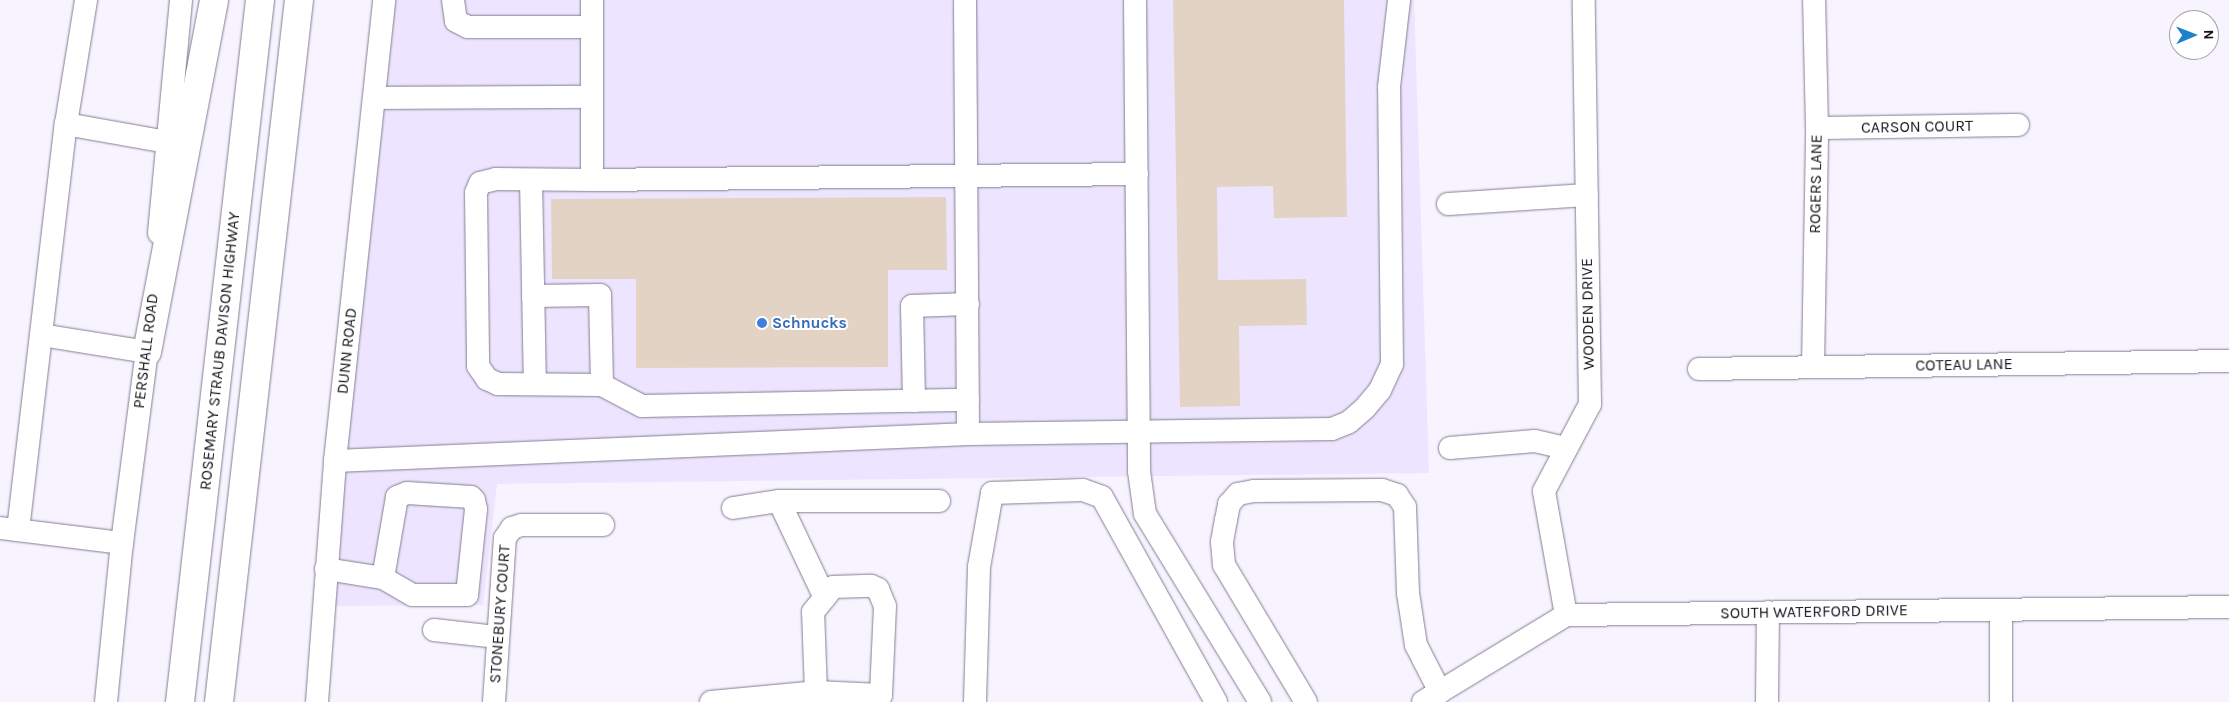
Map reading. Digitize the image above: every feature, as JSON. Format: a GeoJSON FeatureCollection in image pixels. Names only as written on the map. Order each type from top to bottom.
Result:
{"type":"FeatureCollection","features":[{"type":"Feature","properties":{"kind":"highway"},"geometry":{"type":"LineString","coordinates":[[147,352],[214,0]]}},
{"type":"Feature","properties":{"kind":"highway","name":"ROSEMARY STRAUB DAVISON HIGHWAY"},"geometry":{"type":"LineString","coordinates":[[180,702],[260,0]]}},
{"type":"Feature","properties":{"kind":"highway"},"geometry":{"type":"LineString","coordinates":[[219,702],[299,0]]}},
{"type":"Feature","properties":{"kind":"street"},"geometry":{"type":"LineString","coordinates":[[86,0],[66,124],[41,335],[9,529],[122,543]]}},
{"type":"Feature","properties":{"kind":"street","name":"PERSHALL ROAD"},"geometry":{"type":"LineString","coordinates":[[106,702],[122,543],[147,352],[181,0]]}},
{"type":"Feature","properties":{"kind":"street","name":"DUNN ROAD"},"geometry":{"type":"LineString","coordinates":[[317,702],[335,461],[384,0]]}},
{"type":"Feature","properties":{"kind":"street"},"geometry":{"type":"LineString","coordinates":[[453,0],[456,22],[468,27],[592,27]]}},
{"type":"Feature","properties":{"kind":"street"},"geometry":{"type":"LineString","coordinates":[[592,0],[592,180]]}},
{"type":"Feature","properties":{"kind":"street"},"geometry":{"type":"LineString","coordinates":[[965,0],[968,176],[968,434]]}},
{"type":"Feature","properties":{"kind":"street"},"geometry":{"type":"LineString","coordinates":[[1135,0],[1139,472],[1145,514],[1260,702]]}},
{"type":"Feature","properties":{"kind":"street"},"geometry":{"type":"LineString","coordinates":[[335,461],[968,434],[1332,429],[1349,422],[1380,390],[1392,364],[1389,87],[1399,0]]}},
{"type":"Feature","properties":{"kind":"street","name":"WOODEN DRIVE"},"geometry":{"type":"LineString","coordinates":[[1566,615],[1544,491],[1590,404],[1584,0]]}},
{"type":"Feature","properties":{"kind":"street","name":"ROGERS LANE"},"geometry":{"type":"LineString","coordinates":[[1813,367],[1817,128],[1814,0]]}},
{"type":"Feature","properties":{"kind":"street"},"geometry":{"type":"LineString","coordinates":[[375,98],[592,97]]}},
{"type":"Feature","properties":{"kind":"street"},"geometry":{"type":"LineString","coordinates":[[66,124],[167,142]]}},
{"type":"Feature","properties":{"kind":"street","name":"CARSON COURT"},"geometry":{"type":"LineString","coordinates":[[1817,128],[2018,125]]}},
{"type":"Feature","properties":{"kind":"street"},"geometry":{"type":"LineString","coordinates":[[968,400],[642,406],[602,385],[498,384],[487,378],[478,366],[476,193],[480,183],[496,179],[592,180],[1137,174]]}},
{"type":"Feature","properties":{"kind":"street"},"geometry":{"type":"LineString","coordinates":[[531,180],[535,384]]}},
{"type":"Feature","properties":{"kind":"street"},"geometry":{"type":"LineString","coordinates":[[1448,204],[1587,195]]}},
{"type":"Feature","properties":{"kind":"street"},"geometry":{"type":"LineString","coordinates":[[533,296],[600,295],[602,385]]}},
{"type":"Feature","properties":{"kind":"street"},"geometry":{"type":"LineString","coordinates":[[914,401],[912,306],[968,304]]}},
{"type":"Feature","properties":{"kind":"street"},"geometry":{"type":"LineString","coordinates":[[41,335],[147,352]]}},
{"type":"Feature","properties":{"kind":"street","name":"COTEAU LANE"},"geometry":{"type":"LineString","coordinates":[[1699,369],[2229,361]]}},
{"type":"Feature","properties":{"kind":"street"},"geometry":{"type":"LineString","coordinates":[[1450,448],[1535,441],[1566,448]]}},
{"type":"Feature","properties":{"kind":"street"},"geometry":{"type":"LineString","coordinates":[[975,702],[979,567],[992,493],[1083,490],[1102,497],[1216,702]]}},
{"type":"Feature","properties":{"kind":"street"},"geometry":{"type":"LineString","coordinates":[[1306,702],[1224,565],[1222,542],[1224,528],[1229,504],[1238,494],[1254,491],[1382,490],[1397,495],[1405,507],[1408,593],[1416,645],[1431,699],[1566,615]]}},
{"type":"Feature","properties":{"kind":"street"},"geometry":{"type":"LineString","coordinates":[[326,569],[387,580],[413,595],[462,596],[469,591],[476,509],[474,500],[471,498],[401,494],[395,502],[387,580]]}},
{"type":"Feature","properties":{"kind":"street"},"geometry":{"type":"LineString","coordinates":[[733,508],[779,501],[939,501]]}},
{"type":"Feature","properties":{"kind":"street"},"geometry":{"type":"LineString","coordinates":[[779,501],[825,598]]}},
{"type":"Feature","properties":{"kind":"street","name":"STONEBURY COURT"},"geometry":{"type":"LineString","coordinates":[[494,702],[496,637],[505,538],[512,528],[522,525],[603,525]]}},
{"type":"Feature","properties":{"kind":"street"},"geometry":{"type":"LineString","coordinates":[[711,702],[779,699],[816,692],[881,695],[884,682],[886,606],[878,589],[871,586],[833,588],[813,612],[816,692]]}},
{"type":"Feature","properties":{"kind":"street","name":"SOUTH WATERFORD DRIVE"},"geometry":{"type":"LineString","coordinates":[[1566,615],[2229,607]]}},
{"type":"Feature","properties":{"kind":"street"},"geometry":{"type":"LineString","coordinates":[[2000,610],[2001,702]]}},
{"type":"Feature","properties":{"kind":"street"},"geometry":{"type":"LineString","coordinates":[[1767,702],[1768,612]]}},
{"type":"Feature","properties":{"kind":"street"},"geometry":{"type":"LineString","coordinates":[[434,630],[496,637]]}},
{"type":"Feature","properties":{"kind":"shaded area"},"geometry":{"type":"Polygon","coordinates":[[[392,0],[1414,0],[1429,473],[497,484],[483,605],[322,606],[392,0]]]}},
{"type":"Feature","properties":{"kind":"building"},"geometry":{"type":"Polygon","coordinates":[[[1173,0],[1344,0],[1347,217],[1274,218],[1273,186],[1217,187],[1218,280],[1306,279],[1307,325],[1239,326],[1240,406],[1180,407],[1173,0]]]}},
{"type":"Feature","properties":{"kind":"building","name":"Schnucks"},"geometry":{"type":"Polygon","coordinates":[[[946,197],[947,270],[888,270],[888,367],[636,368],[636,279],[552,279],[551,199],[946,197]]]}},
{"type":"Feature","properties":{"kind":"place","name":"Schnucks"},"geometry":{"type":"Point","coordinates":[762,323]}}]}
